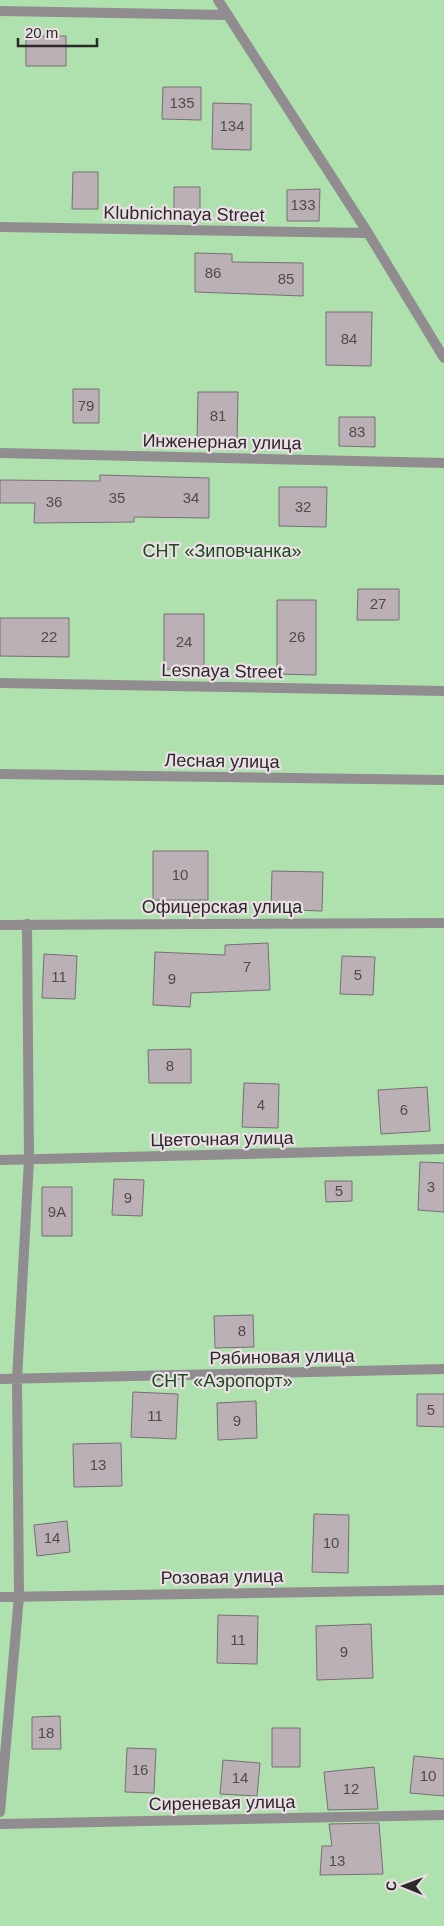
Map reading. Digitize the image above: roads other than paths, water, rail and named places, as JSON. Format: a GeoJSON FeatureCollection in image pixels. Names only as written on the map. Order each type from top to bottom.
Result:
{"type":"FeatureCollection","features":[{"type":"Feature","properties":{"kind":"street"},"geometry":{"type":"LineString","coordinates":[[218,0],[368,233],[444,358]]}},
{"type":"Feature","properties":{"kind":"street"},"geometry":{"type":"LineString","coordinates":[[0,11],[228,15]]}},
{"type":"Feature","properties":{"kind":"street","name":"Klubnichnaya Street"},"geometry":{"type":"LineString","coordinates":[[0,227],[368,233]]}},
{"type":"Feature","properties":{"kind":"street","name":"Инженерная улица"},"geometry":{"type":"LineString","coordinates":[[0,453],[444,463]]}},
{"type":"Feature","properties":{"kind":"street","name":"Lesnaya Street"},"geometry":{"type":"LineString","coordinates":[[0,683],[444,691]]}},
{"type":"Feature","properties":{"kind":"street","name":"Лесная улица"},"geometry":{"type":"LineString","coordinates":[[0,774],[444,780]]}},
{"type":"Feature","properties":{"kind":"street","name":"Офицерская улица"},"geometry":{"type":"LineString","coordinates":[[0,926],[27,924],[444,923]]}},
{"type":"Feature","properties":{"kind":"street"},"geometry":{"type":"LineString","coordinates":[[0,1812],[19,1596],[17,1379],[30,1160],[27,924]]}},
{"type":"Feature","properties":{"kind":"street","name":"Цветочная улица"},"geometry":{"type":"LineString","coordinates":[[0,1160],[444,1149]]}},
{"type":"Feature","properties":{"kind":"street","name":"Рябиновая улица"},"geometry":{"type":"LineString","coordinates":[[0,1379],[444,1369]]}},
{"type":"Feature","properties":{"kind":"street","name":"Розовая улица"},"geometry":{"type":"LineString","coordinates":[[0,1596],[444,1590]]}},
{"type":"Feature","properties":{"kind":"street","name":"Сиреневая улица"},"geometry":{"type":"LineString","coordinates":[[0,1824],[444,1815]]}},
{"type":"Feature","properties":{"kind":"park label","name":"СНТ «Зиповчанка»"},"geometry":{"type":"Point","coordinates":[222,551]}},
{"type":"Feature","properties":{"kind":"park label","name":"СНТ «Аэропорт»"},"geometry":{"type":"Point","coordinates":[222,1381]}}]}
